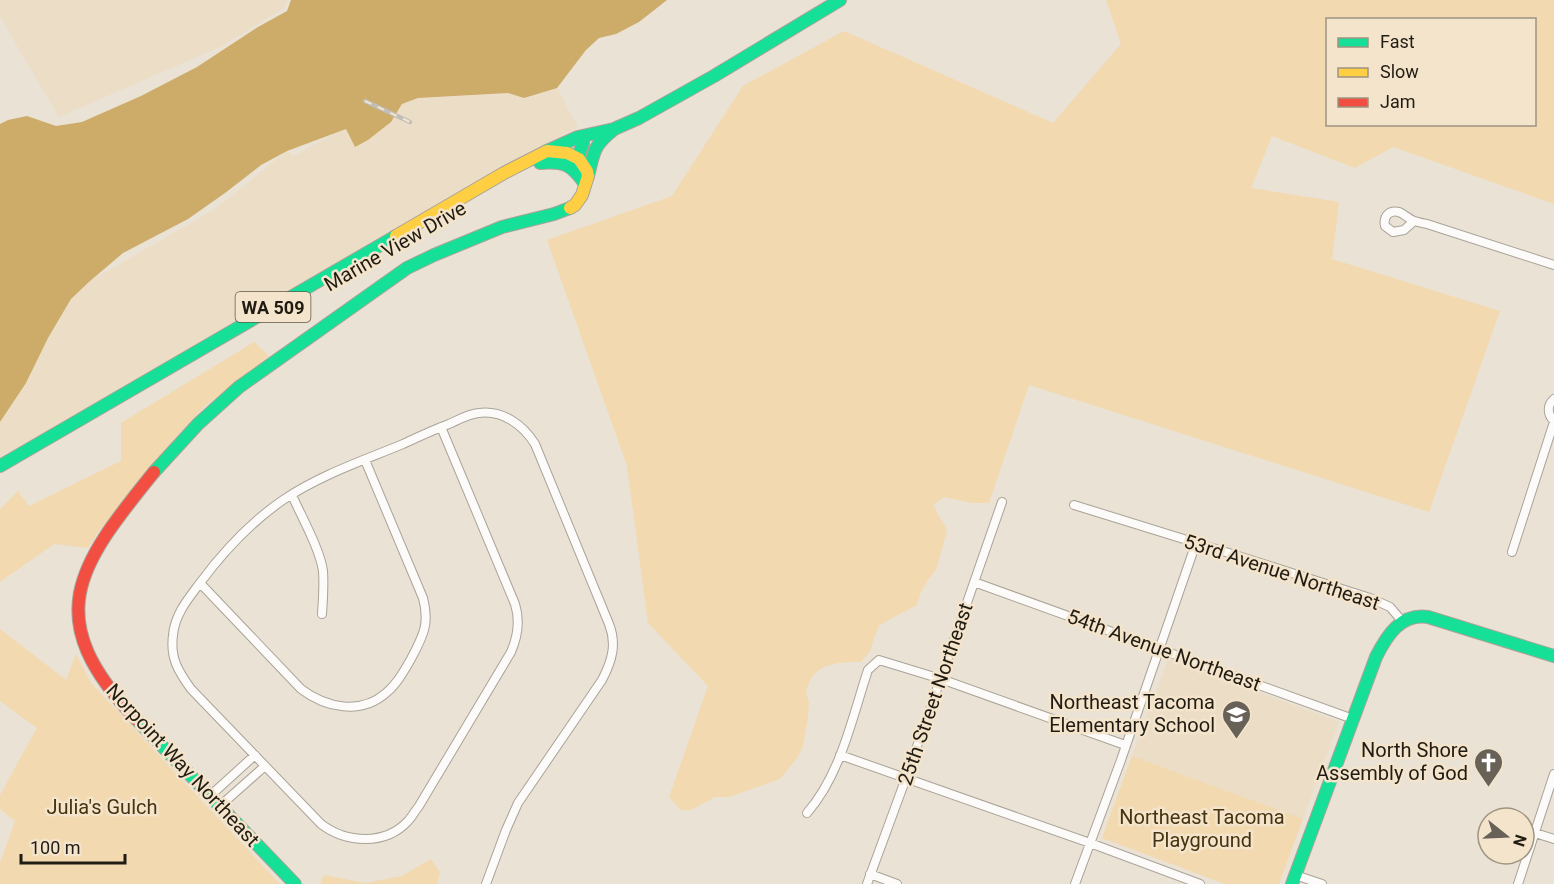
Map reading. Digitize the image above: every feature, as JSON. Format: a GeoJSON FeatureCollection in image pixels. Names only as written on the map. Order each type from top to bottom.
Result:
{"type":"FeatureCollection","features":[{"type":"Feature","properties":{"kind":"main road","name":"Marine View Drive"},"geometry":{"type":"LineString","coordinates":[[0,474],[281,310],[540,163],[553,151],[584,143],[639,118],[840,0]]}},
{"type":"Feature","properties":{"kind":"main road","name":"Marine View Drive"},"geometry":{"type":"LineString","coordinates":[[0,466],[494,179],[578,137],[609,130]]}},
{"type":"Feature","properties":{"kind":"main road"},"geometry":{"type":"LineString","coordinates":[[585,179],[595,146],[609,130]]}},
{"type":"Feature","properties":{"kind":"main road"},"geometry":{"type":"LineString","coordinates":[[584,143],[580,149],[579,159],[585,179]]}},
{"type":"Feature","properties":{"kind":"main road"},"geometry":{"type":"LineString","coordinates":[[553,151],[567,153],[579,159]]}},
{"type":"Feature","properties":{"kind":"main road"},"geometry":{"type":"LineString","coordinates":[[540,163],[561,161],[585,179]]}},
{"type":"Feature","properties":{"kind":"main road","name":"Norpoint Way Northeast"},"geometry":{"type":"LineString","coordinates":[[295,884],[102,681],[89,657],[78,614],[82,581],[87,566],[94,551],[133,498],[180,442],[210,412],[240,387],[416,264],[442,251],[514,223],[568,209],[580,199],[585,179]]}},
{"type":"Feature","properties":{"kind":"main road","name":"53rd Avenue Northeast"},"geometry":{"type":"LineString","coordinates":[[1402,621],[1423,616],[1554,656]]}},
{"type":"Feature","properties":{"kind":"main road"},"geometry":{"type":"LineString","coordinates":[[1293,880],[1379,650],[1391,631],[1402,621]]}},
{"type":"Feature","properties":{"kind":"street"},"geometry":{"type":"LineString","coordinates":[[1414,221],[1554,265]]}},
{"type":"Feature","properties":{"kind":"street"},"geometry":{"type":"LineString","coordinates":[[1512,552],[1554,421],[1549,410],[1554,399]]}},
{"type":"Feature","properties":{"kind":"street"},"geometry":{"type":"LineString","coordinates":[[441,427],[515,603],[518,630],[511,652],[407,822],[394,832],[378,838],[360,839],[333,832],[321,824],[191,689],[174,662],[175,623],[184,604],[212,566],[246,530],[277,504],[333,472],[365,460],[441,427],[470,415],[497,414],[512,420],[526,431],[535,444],[609,624],[613,639],[612,657],[602,680],[518,803],[486,884]]}},
{"type":"Feature","properties":{"kind":"street"},"geometry":{"type":"LineString","coordinates":[[200,583],[301,689],[312,697],[331,705],[347,707],[366,704],[384,695],[407,666],[419,644],[427,621],[423,598],[365,460]]}},
{"type":"Feature","properties":{"kind":"street"},"geometry":{"type":"LineString","coordinates":[[292,495],[319,556],[322,568],[322,614]]}},
{"type":"Feature","properties":{"kind":"street","name":"25th Street Northeast"},"geometry":{"type":"LineString","coordinates":[[867,884],[1002,502]]}},
{"type":"Feature","properties":{"kind":"street","name":"53rd Avenue Northeast"},"geometry":{"type":"LineString","coordinates":[[1074,505],[1381,602],[1402,621]]}},
{"type":"Feature","properties":{"kind":"street"},"geometry":{"type":"LineString","coordinates":[[1075,884],[1196,543]]}},
{"type":"Feature","properties":{"kind":"street","name":"54th Avenue Northeast"},"geometry":{"type":"LineString","coordinates":[[974,582],[1353,718]]}},
{"type":"Feature","properties":{"kind":"street"},"geometry":{"type":"LineString","coordinates":[[807,813],[818,801],[840,755],[868,670],[879,660],[941,679],[1125,745]]}},
{"type":"Feature","properties":{"kind":"street"},"geometry":{"type":"LineString","coordinates":[[211,795],[255,755]]}},
{"type":"Feature","properties":{"kind":"street"},"geometry":{"type":"LineString","coordinates":[[840,755],[1200,884]]}},
{"type":"Feature","properties":{"kind":"street"},"geometry":{"type":"LineString","coordinates":[[221,806],[265,766]]}},
{"type":"Feature","properties":{"kind":"street"},"geometry":{"type":"LineString","coordinates":[[1536,830],[1554,774]]}},
{"type":"Feature","properties":{"kind":"street"},"geometry":{"type":"LineString","coordinates":[[1536,833],[1554,839]]}},
{"type":"Feature","properties":{"kind":"street"},"geometry":{"type":"LineString","coordinates":[[1518,884],[1524,866]]}},
{"type":"Feature","properties":{"kind":"street"},"geometry":{"type":"LineString","coordinates":[[870,874],[897,884]]}},
{"type":"Feature","properties":{"kind":"street"},"geometry":{"type":"LineString","coordinates":[[1293,880],[1322,884]]}},
{"type":"Feature","properties":{"kind":"shaded area"},"geometry":{"type":"Polygon","coordinates":[[[0,0],[288,0],[284,8],[222,46],[59,117],[0,17],[0,0]]]}},
{"type":"Feature","properties":{"kind":"shaded area"},"geometry":{"type":"Polygon","coordinates":[[[291,0],[667,0],[639,22],[616,34],[599,38],[586,50],[557,88],[524,98],[508,93],[418,98],[402,104],[391,122],[355,147],[346,129],[287,151],[261,165],[188,219],[123,253],[71,299],[48,338],[26,383],[0,422],[0,124],[27,116],[56,126],[82,122],[141,96],[197,67],[287,11],[291,0]]]}},
{"type":"Feature","properties":{"kind":"shaded area"},"geometry":{"type":"Polygon","coordinates":[[[557,88],[578,127],[425,212],[0,459],[0,422],[26,383],[48,338],[71,299],[90,281],[215,209],[287,151],[293,156],[346,128],[355,146],[391,122],[402,104],[418,98],[508,93],[524,98],[557,88]]]}},
{"type":"Feature","properties":{"kind":"shaded area","name":"Northeast Tacoma Elementary School"},"geometry":{"type":"Polygon","coordinates":[[[1168,659],[1339,722],[1303,819],[1132,756],[1168,659]]]}},
{"type":"Feature","properties":{"kind":"green space"},"geometry":{"type":"Polygon","coordinates":[[[1106,0],[1554,0],[1554,204],[1393,147],[1355,168],[1272,136],[1251,188],[1339,202],[1332,259],[1500,311],[1429,512],[1029,385],[989,503],[972,503],[944,497],[933,505],[947,530],[936,570],[921,592],[917,605],[879,626],[870,651],[861,662],[828,666],[812,677],[806,691],[809,703],[803,746],[797,758],[780,779],[729,797],[715,797],[691,810],[681,810],[669,797],[708,686],[648,623],[627,466],[547,240],[672,196],[743,86],[844,31],[1053,123],[1121,44],[1106,0]]]}},
{"type":"Feature","properties":{"kind":"green space"},"geometry":{"type":"Polygon","coordinates":[[[254,342],[269,356],[205,406],[175,438],[88,548],[54,544],[0,582],[0,509],[18,491],[29,506],[121,461],[121,423],[254,342]]]}},
{"type":"Feature","properties":{"kind":"green space","name":"Julia's Gulch"},"geometry":{"type":"Polygon","coordinates":[[[0,629],[66,680],[76,654],[91,683],[280,884],[0,884],[0,863],[15,821],[0,809],[0,795],[37,728],[0,701],[0,629]]]}},
{"type":"Feature","properties":{"kind":"green space","name":"Northeast Tacoma Playground"},"geometry":{"type":"Polygon","coordinates":[[[1132,756],[1303,819],[1279,884],[1225,884],[1102,838],[1132,756]]]}},
{"type":"Feature","properties":{"kind":"green space"},"geometry":{"type":"Polygon","coordinates":[[[431,859],[440,873],[437,884],[320,884],[324,875],[365,883],[402,876],[431,859]]]}},
{"type":"Feature","properties":{"kind":"railway"},"geometry":{"type":"LineString","coordinates":[[365,101],[410,122]]}},
{"type":"Feature","properties":{"kind":"traffic: fast"},"geometry":{"type":"LineString","coordinates":[[547,151],[578,137],[614,129],[639,118],[840,0]]}},
{"type":"Feature","properties":{"kind":"traffic: fast"},"geometry":{"type":"LineString","coordinates":[[588,176],[595,150],[613,130]]}},
{"type":"Feature","properties":{"kind":"traffic: fast"},"geometry":{"type":"LineString","coordinates":[[579,168],[579,154],[583,143]]}},
{"type":"Feature","properties":{"kind":"traffic: fast"},"geometry":{"type":"LineString","coordinates":[[540,163],[566,165],[585,184]]}},
{"type":"Feature","properties":{"kind":"traffic: fast"},"geometry":{"type":"LineString","coordinates":[[154,472],[198,424],[239,387],[407,268],[502,227],[570,208]]}},
{"type":"Feature","properties":{"kind":"traffic: fast"},"geometry":{"type":"LineString","coordinates":[[0,466],[396,236]]}},
{"type":"Feature","properties":{"kind":"traffic: fast"},"geometry":{"type":"LineString","coordinates":[[1292,884],[1376,657],[1396,627],[1410,618],[1428,617],[1554,656]]}},
{"type":"Feature","properties":{"kind":"traffic: fast"},"geometry":{"type":"LineString","coordinates":[[137,720],[295,884]]}},
{"type":"Feature","properties":{"kind":"traffic: slow"},"geometry":{"type":"LineString","coordinates":[[396,236],[504,173],[547,151],[567,153],[579,159],[587,171],[588,176],[582,195],[570,208]]}},
{"type":"Feature","properties":{"kind":"traffic: jam"},"geometry":{"type":"LineString","coordinates":[[137,720],[106,684],[87,652],[79,622],[80,593],[89,565],[105,536],[154,472]]}},
{"type":"Feature","properties":{"kind":"place","name":"Northeast Tacoma Elementary School"},"geometry":{"type":"Point","coordinates":[1236,740]}},
{"type":"Feature","properties":{"kind":"place","name":"North Shore Assembly of God"},"geometry":{"type":"Point","coordinates":[1489,788]}}]}
